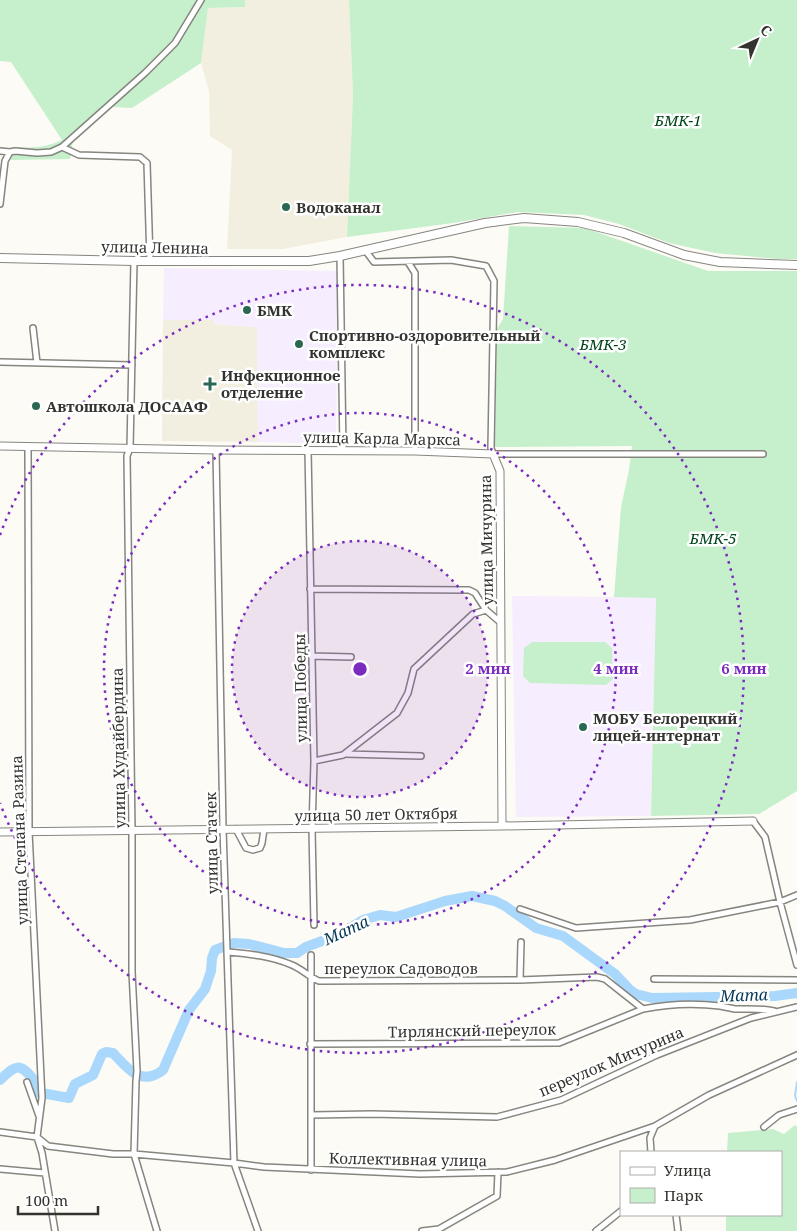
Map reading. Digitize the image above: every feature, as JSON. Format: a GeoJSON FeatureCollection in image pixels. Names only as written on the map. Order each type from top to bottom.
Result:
{"type":"FeatureCollection","features":[{"type":"Feature","properties":{"kind":"main road","name":"улица Ленина"},"geometry":{"type":"LineString","coordinates":[[0,258],[134,261],[310,261],[485,223],[524,218],[578,222],[624,233],[684,255],[720,262],[797,265]]}},
{"type":"Feature","properties":{"kind":"street"},"geometry":{"type":"LineString","coordinates":[[0,150],[44,153],[62,147],[145,74],[175,43],[201,0]]}},
{"type":"Feature","properties":{"kind":"street"},"geometry":{"type":"LineString","coordinates":[[62,147],[79,155],[140,157],[147,163],[150,261]]}},
{"type":"Feature","properties":{"kind":"street"},"geometry":{"type":"LineString","coordinates":[[0,204],[5,160],[10,152]]}},
{"type":"Feature","properties":{"kind":"street","name":"улица Мичурина"},"geometry":{"type":"LineString","coordinates":[[365,250],[374,262],[451,260],[486,266],[494,281],[491,448],[500,471],[502,826]]}},
{"type":"Feature","properties":{"kind":"street"},"geometry":{"type":"LineString","coordinates":[[340,256],[343,450]]}},
{"type":"Feature","properties":{"kind":"street","name":"улица Худайбердина"},"geometry":{"type":"LineString","coordinates":[[134,261],[130,448],[127,458],[132,972],[137,1071],[134,1154],[157,1231]]}},
{"type":"Feature","properties":{"kind":"street"},"geometry":{"type":"LineString","coordinates":[[408,262],[415,273],[415,451]]}},
{"type":"Feature","properties":{"kind":"street"},"geometry":{"type":"LineString","coordinates":[[33,328],[37,363]]}},
{"type":"Feature","properties":{"kind":"street"},"geometry":{"type":"LineString","coordinates":[[0,362],[132,365]]}},
{"type":"Feature","properties":{"kind":"street","name":"улица Карла Маркса"},"geometry":{"type":"LineString","coordinates":[[0,446],[415,451],[493,454],[763,454]]}},
{"type":"Feature","properties":{"kind":"street","name":"улица Степана Разина"},"geometry":{"type":"LineString","coordinates":[[28,446],[29,832],[42,1098],[37,1138],[42,1154],[55,1231]]}},
{"type":"Feature","properties":{"kind":"street","name":"улица Стачек"},"geometry":{"type":"LineString","coordinates":[[216,450],[223,829],[234,1163],[258,1231]]}},
{"type":"Feature","properties":{"kind":"street","name":"улица Победы"},"geometry":{"type":"LineString","coordinates":[[308,450],[314,761],[312,829],[314,926]]}},
{"type":"Feature","properties":{"kind":"street"},"geometry":{"type":"LineString","coordinates":[[310,589],[470,590],[476,593],[486,610],[500,622]]}},
{"type":"Feature","properties":{"kind":"street"},"geometry":{"type":"LineString","coordinates":[[343,755],[397,713],[408,693],[414,669],[473,614],[486,610]]}},
{"type":"Feature","properties":{"kind":"street"},"geometry":{"type":"LineString","coordinates":[[312,656],[351,657]]}},
{"type":"Feature","properties":{"kind":"street"},"geometry":{"type":"LineString","coordinates":[[314,761],[351,754],[421,756]]}},
{"type":"Feature","properties":{"kind":"street"},"geometry":{"type":"LineString","coordinates":[[753,821],[765,837],[797,965]]}},
{"type":"Feature","properties":{"kind":"street","name":"улица 50 лет Октября"},"geometry":{"type":"LineString","coordinates":[[0,832],[312,829],[753,821]]}},
{"type":"Feature","properties":{"kind":"street"},"geometry":{"type":"LineString","coordinates":[[236,829],[246,848],[253,850],[260,848],[264,829]]}},
{"type":"Feature","properties":{"kind":"street"},"geometry":{"type":"LineString","coordinates":[[520,909],[576,928],[690,920],[780,902],[797,895]]}},
{"type":"Feature","properties":{"kind":"street"},"geometry":{"type":"LineString","coordinates":[[520,980],[521,942]]}},
{"type":"Feature","properties":{"kind":"street","name":"переулок Садоводов"},"geometry":{"type":"LineString","coordinates":[[228,952],[257,954],[294,965],[319,981],[520,980],[596,977],[605,979],[642,1009]]}},
{"type":"Feature","properties":{"kind":"street"},"geometry":{"type":"LineString","coordinates":[[311,955],[311,1170]]}},
{"type":"Feature","properties":{"kind":"street"},"geometry":{"type":"LineString","coordinates":[[654,979],[797,980]]}},
{"type":"Feature","properties":{"kind":"street","name":"Тирлянский переулок"},"geometry":{"type":"LineString","coordinates":[[310,1044],[559,1043],[642,1009],[686,1004],[734,1009],[758,1008],[778,1012]]}},
{"type":"Feature","properties":{"kind":"street","name":"переулок Мичурина"},"geometry":{"type":"LineString","coordinates":[[312,1115],[372,1114],[497,1117],[561,1100],[690,1040],[751,1018],[797,1007]]}},
{"type":"Feature","properties":{"kind":"street","name":"Коллективная улица"},"geometry":{"type":"LineString","coordinates":[[0,1132],[37,1138],[48,1146],[113,1154],[134,1154],[264,1167],[420,1174],[507,1172],[555,1160],[655,1126],[709,1095],[797,1055]]}},
{"type":"Feature","properties":{"kind":"street"},"geometry":{"type":"LineString","coordinates":[[27,1082],[40,1119]]}},
{"type":"Feature","properties":{"kind":"street"},"geometry":{"type":"LineString","coordinates":[[764,1127],[779,1116],[797,1109]]}},
{"type":"Feature","properties":{"kind":"street"},"geometry":{"type":"LineString","coordinates":[[651,1151],[650,1138],[655,1126]]}},
{"type":"Feature","properties":{"kind":"street"},"geometry":{"type":"LineString","coordinates":[[0,1169],[45,1173]]}},
{"type":"Feature","properties":{"kind":"street"},"geometry":{"type":"LineString","coordinates":[[422,1231],[439,1229],[497,1196],[498,1172]]}},
{"type":"Feature","properties":{"kind":"street"},"geometry":{"type":"LineString","coordinates":[[596,1231],[620,1212]]}},
{"type":"Feature","properties":{"kind":"street"},"geometry":{"type":"LineString","coordinates":[[676,1216],[678,1231]]}},
{"type":"Feature","properties":{"kind":"shaded area"},"geometry":{"type":"Polygon","coordinates":[[[245,0],[349,0],[353,95],[347,237],[283,249],[227,249],[232,150],[210,136],[209,91],[201,63],[208,8],[245,7],[245,0]]]}},
{"type":"Feature","properties":{"kind":"shaded area"},"geometry":{"type":"Polygon","coordinates":[[[164,268],[338,271],[336,444],[258,442],[257,327],[215,324],[214,320],[163,320],[164,268]]]}},
{"type":"Feature","properties":{"kind":"shaded area","name":"Инфекционное отделение"},"geometry":{"type":"Polygon","coordinates":[[[163,320],[214,320],[215,324],[257,327],[258,442],[162,441],[163,320]]]}},
{"type":"Feature","properties":{"kind":"shaded area","name":"МОБУ Белорецкий лицей-интернат"},"geometry":{"type":"Polygon","coordinates":[[[512,596],[656,597],[651,816],[516,817],[512,596]]]}},
{"type":"Feature","properties":{"kind":"green space"},"geometry":{"type":"Polygon","coordinates":[[[0,0],[245,0],[245,7],[208,8],[201,63],[132,108],[113,107],[73,140],[70,159],[11,160],[13,147],[38,147],[62,140],[11,62],[0,61],[0,0]]]}},
{"type":"Feature","properties":{"kind":"green space","name":"БМК-1"},"geometry":{"type":"Polygon","coordinates":[[[349,0],[797,0],[797,259],[715,253],[669,243],[619,224],[584,215],[518,212],[347,237],[353,95],[349,0]]]}},
{"type":"Feature","properties":{"kind":"green space"},"geometry":{"type":"Polygon","coordinates":[[[509,226],[585,228],[708,271],[797,271],[797,791],[759,814],[651,816],[656,598],[614,597],[621,507],[632,446],[495,447],[497,329],[503,319],[509,226]]]}},
{"type":"Feature","properties":{"kind":"green space"},"geometry":{"type":"Polygon","coordinates":[[[532,642],[605,642],[612,648],[613,679],[606,685],[530,683],[523,676],[524,648],[532,642]]]}},
{"type":"Feature","properties":{"kind":"green space"},"geometry":{"type":"Polygon","coordinates":[[[795,1125],[797,1127],[797,1231],[726,1231],[726,1216],[782,1216],[782,1151],[727,1151],[728,1133],[773,1129],[784,1134],[795,1125]]]}},
{"type":"Feature","properties":{"kind":"waterway","name":"Мата"},"geometry":{"type":"LineString","coordinates":[[0,1080],[10,1071],[21,1068],[34,1080],[36,1092],[69,1098],[75,1084],[93,1075],[102,1054],[106,1052],[113,1053],[135,1074],[148,1077],[155,1075],[163,1070],[189,1010],[205,989],[215,950],[234,943],[249,944],[284,953],[297,953],[306,947],[338,935],[363,920],[380,915],[396,917],[445,901],[472,896],[495,901],[536,928],[563,936],[615,974],[636,994],[652,998],[775,996],[797,993]]}},
{"type":"Feature","properties":{"kind":"waterway","name":"Мата"},"geometry":{"type":"LineString","coordinates":[[795,993],[797,998]]}},
{"type":"Feature","properties":{"kind":"waterway"},"geometry":{"type":"LineString","coordinates":[[797,1082],[795,1096],[797,1101]]}},
{"type":"Feature","properties":{"kind":"place","name":"Водоканал"},"geometry":{"type":"Point","coordinates":[286,207]}},
{"type":"Feature","properties":{"kind":"place","name":"БМК"},"geometry":{"type":"Point","coordinates":[247,310]}},
{"type":"Feature","properties":{"kind":"place","name":"Спортивно-оздоровительный комплекс"},"geometry":{"type":"Point","coordinates":[299,344]}},
{"type":"Feature","properties":{"kind":"place","name":"Инфекционное отделение"},"geometry":{"type":"Point","coordinates":[210,384]}},
{"type":"Feature","properties":{"kind":"place","name":"Автошкола ДОСААФ"},"geometry":{"type":"Point","coordinates":[36,406]}},
{"type":"Feature","properties":{"kind":"place","name":"МОБУ Белорецкий лицей-интернат"},"geometry":{"type":"Point","coordinates":[583,727]}},
{"type":"Feature","properties":{"kind":"park label","name":"БМК-3"},"geometry":{"type":"Point","coordinates":[603,344]}},
{"type":"Feature","properties":{"kind":"park label","name":"БМК-5"},"geometry":{"type":"Point","coordinates":[713,538]}}]}
